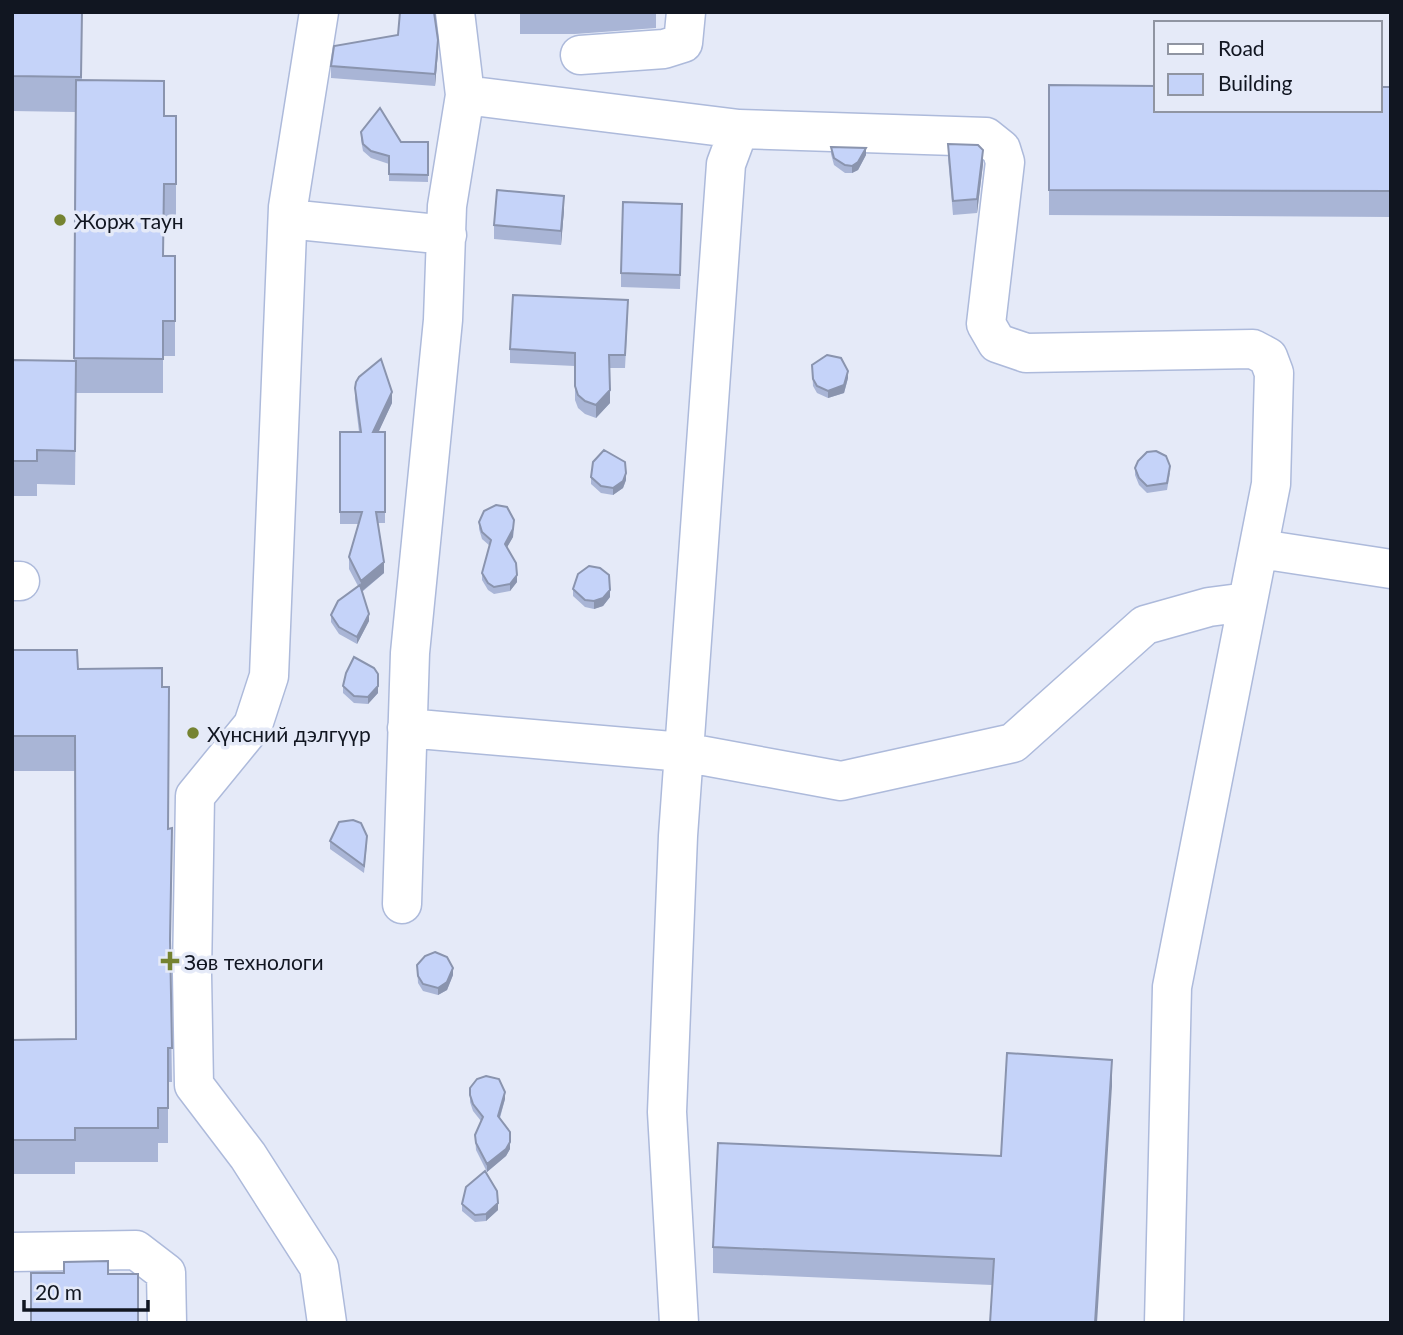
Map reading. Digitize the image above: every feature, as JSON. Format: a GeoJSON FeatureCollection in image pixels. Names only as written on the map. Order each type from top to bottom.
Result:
{"type":"FeatureCollection","features":[{"type":"Feature","properties":{"kind":"street"},"geometry":{"type":"LineString","coordinates":[[319,12],[288,219],[269,676],[253,725],[195,796],[192,974],[194,1085],[248,1156],[319,1267],[327,1323]]}},
{"type":"Feature","properties":{"kind":"street"},"geometry":{"type":"LineString","coordinates":[[401,904],[410,653],[443,320],[447,206],[465,95],[455,12]]}},
{"type":"Feature","properties":{"kind":"street"},"geometry":{"type":"LineString","coordinates":[[580,55],[664,49],[683,43],[686,12]]}},
{"type":"Feature","properties":{"kind":"street"},"geometry":{"type":"LineString","coordinates":[[465,95],[739,129],[986,137],[1001,149],[1005,162],[986,324],[997,343],[1026,353],[1253,349],[1268,357],[1275,373],[1271,484],[1172,987],[1164,1323]]}},
{"type":"Feature","properties":{"kind":"street"},"geometry":{"type":"LineString","coordinates":[[679,1323],[667,1112],[683,752],[726,164],[739,129]]}},
{"type":"Feature","properties":{"kind":"street"},"geometry":{"type":"LineString","coordinates":[[288,219],[447,235]]}},
{"type":"Feature","properties":{"kind":"street"},"geometry":{"type":"LineString","coordinates":[[1259,549],[1391,569]]}},
{"type":"Feature","properties":{"kind":"street"},"geometry":{"type":"LineString","coordinates":[[407,728],[683,752],[841,780],[1013,743],[1145,625],[1209,607],[1247,602]]}},
{"type":"Feature","properties":{"kind":"street"},"geometry":{"type":"LineString","coordinates":[[12,1252],[136,1250],[166,1273],[167,1323]]}},
{"type":"Feature","properties":{"kind":"building"},"geometry":{"type":"Polygon","coordinates":[[[12,12],[82,12],[81,77],[12,76],[12,12]]]}},
{"type":"Feature","properties":{"kind":"building"},"geometry":{"type":"Polygon","coordinates":[[[400,12],[434,12],[438,40],[435,74],[331,66],[334,46],[398,35],[400,12]]]}},
{"type":"Feature","properties":{"kind":"building"},"geometry":{"type":"Polygon","coordinates":[[[76,80],[164,81],[164,116],[176,116],[176,184],[164,184],[163,256],[175,256],[175,321],[163,321],[163,359],[74,358],[76,80]]]}},
{"type":"Feature","properties":{"kind":"building"},"geometry":{"type":"Polygon","coordinates":[[[1049,85],[1154,86],[1154,112],[1382,112],[1382,87],[1391,87],[1391,191],[1049,190],[1049,85]]]}},
{"type":"Feature","properties":{"kind":"building"},"geometry":{"type":"Polygon","coordinates":[[[380,108],[401,142],[428,142],[428,175],[389,174],[389,156],[371,151],[363,144],[361,132],[380,108]]]}},
{"type":"Feature","properties":{"kind":"building"},"geometry":{"type":"Polygon","coordinates":[[[948,144],[978,145],[983,150],[977,199],[953,201],[948,144]]]}},
{"type":"Feature","properties":{"kind":"building"},"geometry":{"type":"Polygon","coordinates":[[[831,147],[866,148],[858,162],[852,166],[834,158],[831,147]]]}},
{"type":"Feature","properties":{"kind":"building"},"geometry":{"type":"Polygon","coordinates":[[[497,190],[564,196],[561,231],[494,225],[497,190]]]}},
{"type":"Feature","properties":{"kind":"building"},"geometry":{"type":"Polygon","coordinates":[[[623,202],[682,204],[680,275],[621,273],[623,202]]]}},
{"type":"Feature","properties":{"kind":"building"},"geometry":{"type":"Polygon","coordinates":[[[513,295],[628,300],[625,355],[609,355],[610,390],[596,405],[578,395],[575,386],[575,353],[510,349],[513,295]]]}},
{"type":"Feature","properties":{"kind":"building"},"geometry":{"type":"Polygon","coordinates":[[[827,355],[841,358],[848,371],[844,385],[828,391],[817,386],[813,379],[812,365],[827,355]]]}},
{"type":"Feature","properties":{"kind":"building"},"geometry":{"type":"Polygon","coordinates":[[[381,359],[392,392],[373,432],[385,432],[385,512],[376,512],[384,562],[361,581],[349,557],[362,512],[340,512],[340,432],[361,432],[356,382],[381,359]]]}},
{"type":"Feature","properties":{"kind":"building"},"geometry":{"type":"Polygon","coordinates":[[[12,360],[76,361],[75,451],[37,450],[37,461],[12,461],[12,360]]]}},
{"type":"Feature","properties":{"kind":"building"},"geometry":{"type":"Polygon","coordinates":[[[604,450],[625,462],[626,473],[623,481],[613,488],[601,486],[591,477],[593,462],[604,450]]]}},
{"type":"Feature","properties":{"kind":"building"},"geometry":{"type":"Polygon","coordinates":[[[1156,451],[1166,456],[1170,466],[1167,483],[1147,486],[1139,478],[1135,468],[1147,452],[1156,451]]]}},
{"type":"Feature","properties":{"kind":"building"},"geometry":{"type":"Polygon","coordinates":[[[496,505],[507,507],[514,520],[513,529],[505,544],[516,563],[517,575],[510,584],[494,587],[482,573],[491,540],[482,532],[479,522],[484,511],[496,505]]]}},
{"type":"Feature","properties":{"kind":"building"},"geometry":{"type":"Polygon","coordinates":[[[589,566],[600,568],[609,575],[610,590],[603,598],[594,601],[585,600],[573,589],[578,574],[589,566]]]}},
{"type":"Feature","properties":{"kind":"building"},"geometry":{"type":"Polygon","coordinates":[[[360,585],[369,614],[357,637],[339,627],[331,615],[338,601],[360,585]]]}},
{"type":"Feature","properties":{"kind":"building"},"geometry":{"type":"Polygon","coordinates":[[[12,650],[77,650],[78,669],[162,668],[162,687],[169,687],[168,829],[172,828],[172,1048],[168,1048],[168,1108],[158,1108],[158,1128],[75,1128],[75,1140],[12,1140],[12,1040],[76,1039],[75,736],[12,736],[12,650]]]}},
{"type":"Feature","properties":{"kind":"building"},"geometry":{"type":"Polygon","coordinates":[[[354,657],[374,668],[378,674],[378,686],[368,697],[354,696],[343,686],[354,657]]]}},
{"type":"Feature","properties":{"kind":"building"},"geometry":{"type":"Polygon","coordinates":[[[353,820],[361,823],[367,836],[364,866],[330,841],[339,822],[353,820]]]}},
{"type":"Feature","properties":{"kind":"building"},"geometry":{"type":"Polygon","coordinates":[[[435,952],[447,957],[453,968],[447,982],[438,988],[423,984],[418,976],[417,965],[425,956],[435,952]]]}},
{"type":"Feature","properties":{"kind":"building"},"geometry":{"type":"Polygon","coordinates":[[[1007,1053],[1112,1060],[1095,1323],[990,1323],[994,1259],[713,1247],[718,1143],[1001,1156],[1007,1053]]]}},
{"type":"Feature","properties":{"kind":"building"},"geometry":{"type":"Polygon","coordinates":[[[486,1076],[499,1079],[505,1092],[498,1116],[510,1132],[510,1142],[506,1149],[487,1164],[476,1143],[475,1135],[483,1117],[470,1095],[470,1088],[477,1079],[486,1076]]]}},
{"type":"Feature","properties":{"kind":"building"},"geometry":{"type":"Polygon","coordinates":[[[485,1171],[497,1191],[498,1203],[486,1214],[475,1215],[462,1204],[466,1187],[485,1171]]]}},
{"type":"Feature","properties":{"kind":"building"},"geometry":{"type":"Polygon","coordinates":[[[108,1261],[108,1274],[138,1274],[138,1323],[31,1323],[31,1273],[64,1273],[64,1262],[108,1261]]]}},
{"type":"Feature","properties":{"kind":"place","name":"Жорж таун"},"geometry":{"type":"Point","coordinates":[60,220]}},
{"type":"Feature","properties":{"kind":"place","name":"Хүнсний дэлгүүр"},"geometry":{"type":"Point","coordinates":[193,733]}},
{"type":"Feature","properties":{"kind":"place","name":"Зөв технологи"},"geometry":{"type":"Point","coordinates":[170,961]}}]}
